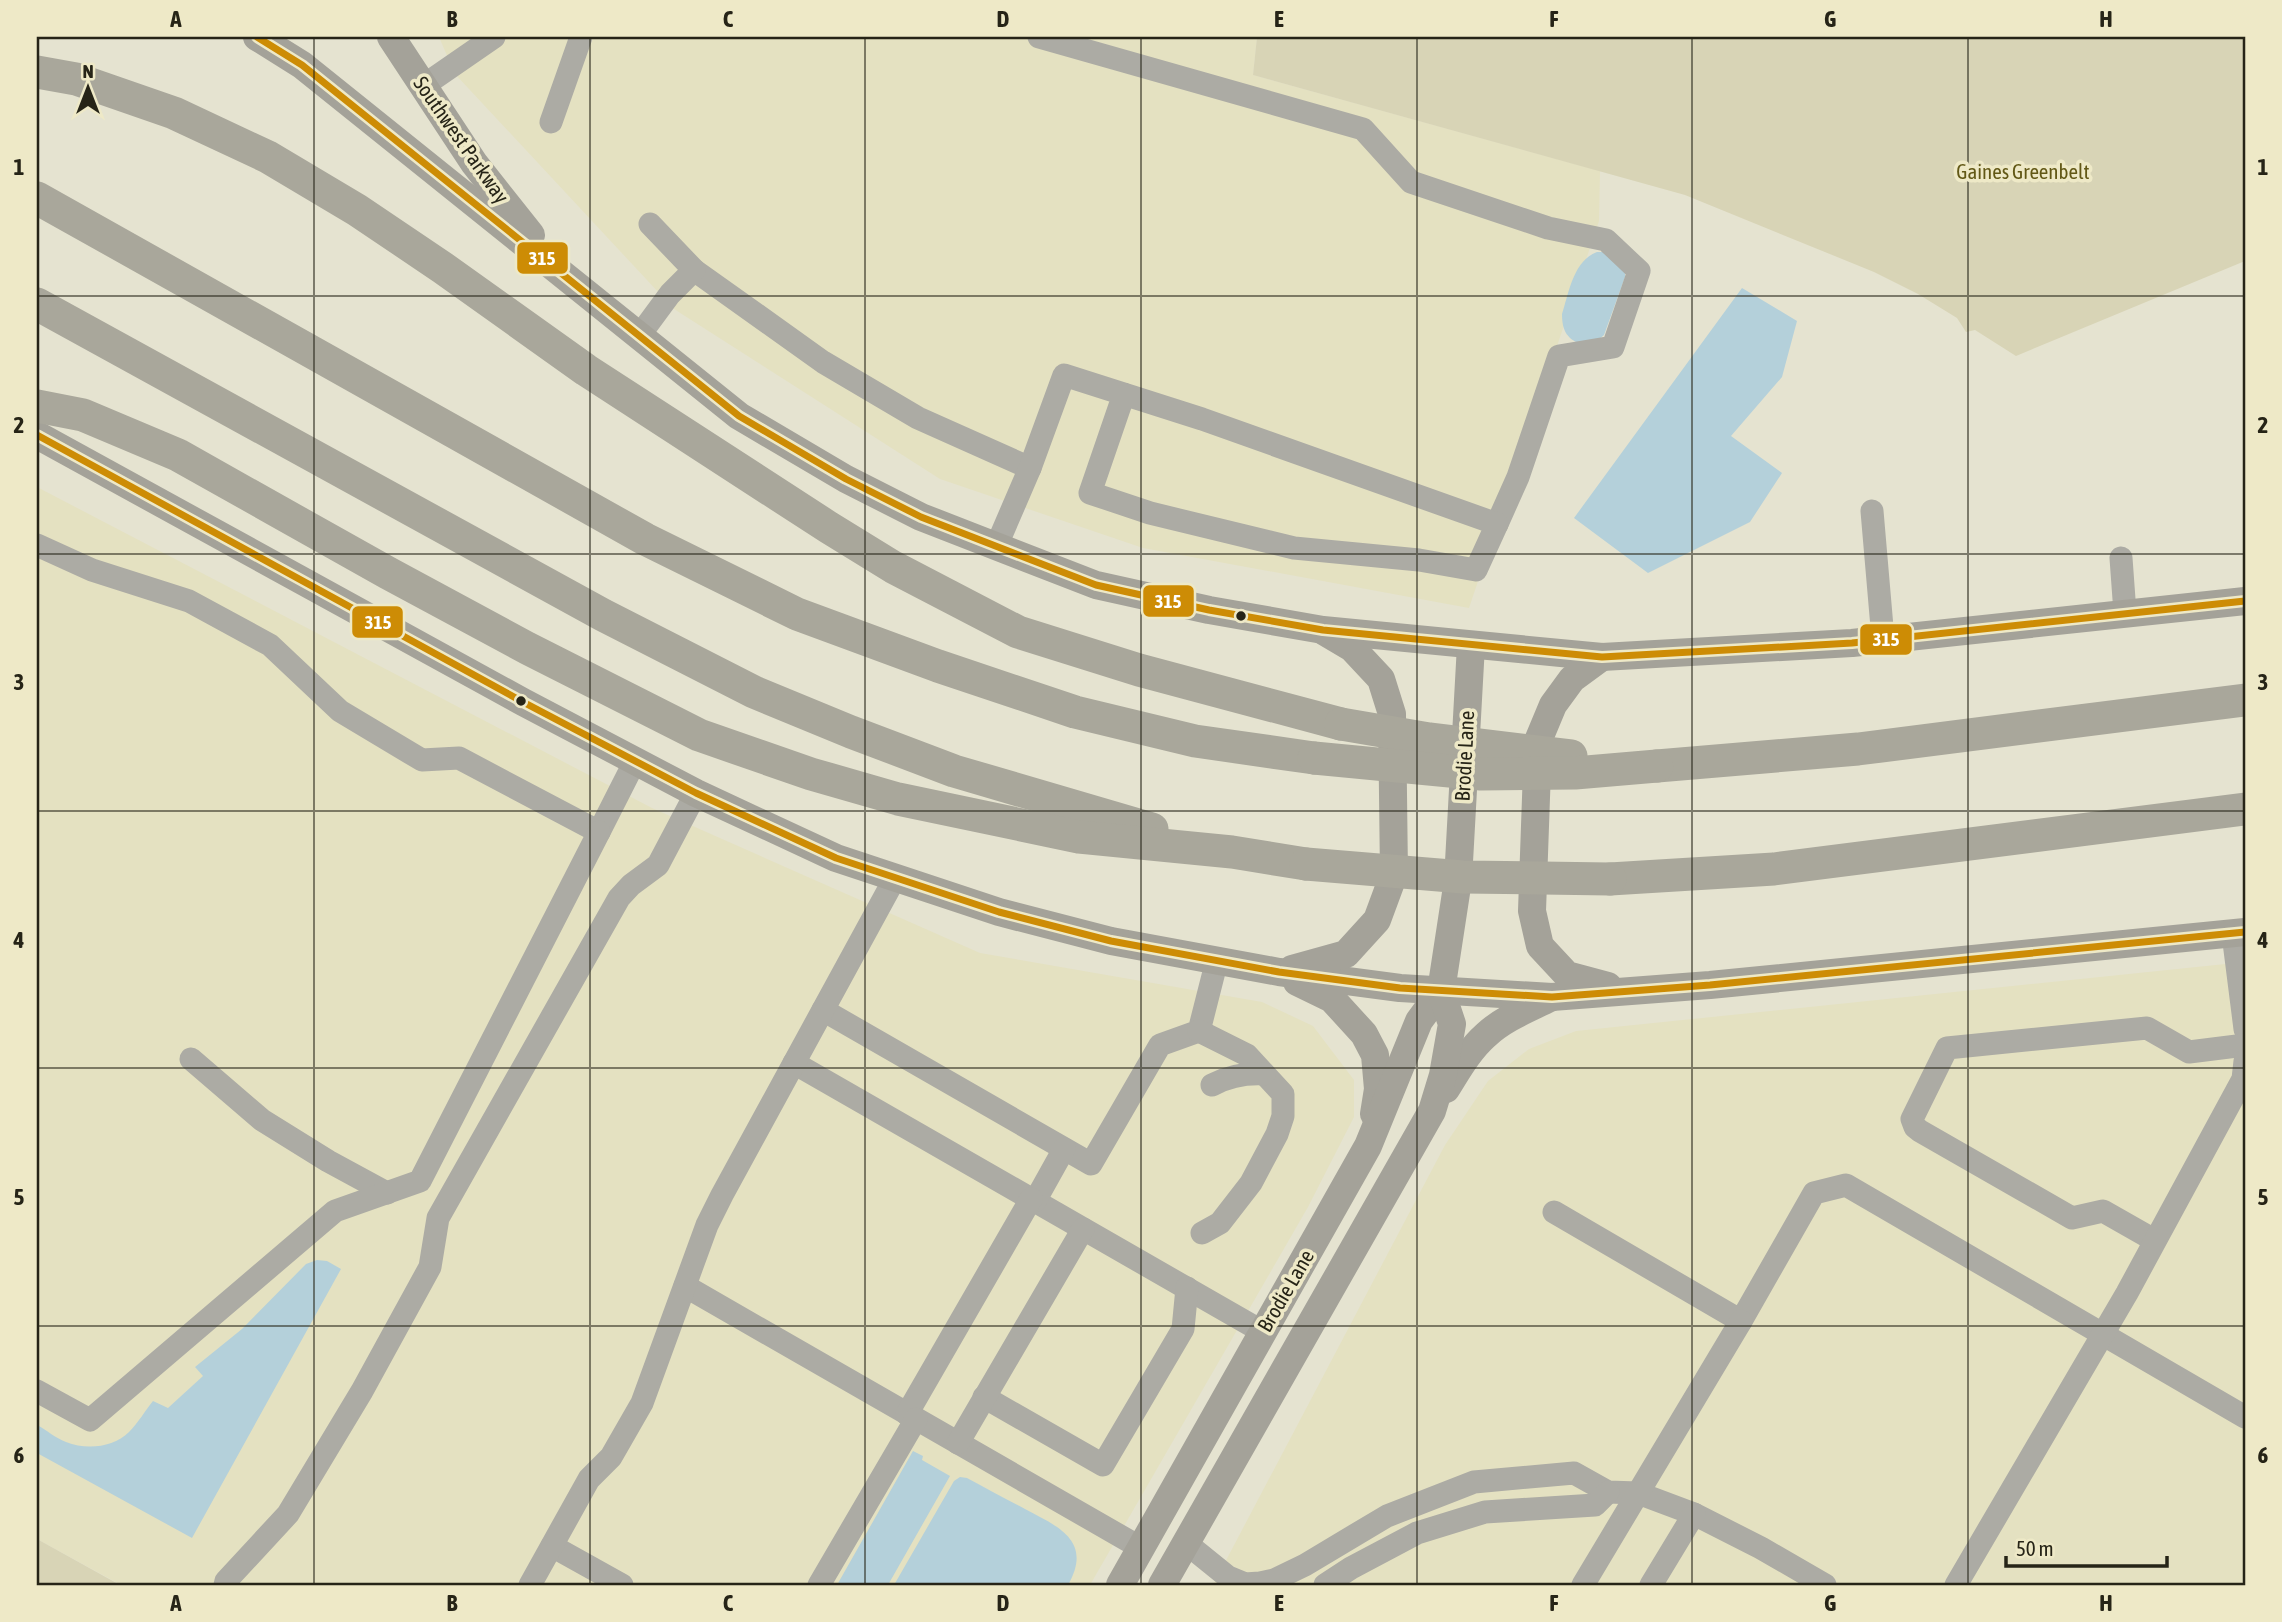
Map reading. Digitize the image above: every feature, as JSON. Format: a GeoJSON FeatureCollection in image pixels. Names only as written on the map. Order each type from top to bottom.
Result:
{"type":"FeatureCollection","features":[{"type":"Feature","properties":{"kind":"highway"},"geometry":{"type":"LineString","coordinates":[[37,72],[76,79],[174,113],[268,157],[357,210],[586,370],[828,527],[893,567],[1018,632],[1139,670],[1341,724],[1429,738],[1657,766]]}},
{"type":"Feature","properties":{"kind":"highway"},"geometry":{"type":"LineString","coordinates":[[37,198],[645,539],[797,614],[1074,712],[1195,741],[1314,758],[1481,774],[1575,773],[1858,749],[2245,700]]}},
{"type":"Feature","properties":{"kind":"highway"},"geometry":{"type":"LineString","coordinates":[[37,304],[603,615],[754,692],[954,771],[1232,852]]}},
{"type":"Feature","properties":{"kind":"highway"},"geometry":{"type":"LineString","coordinates":[[37,406],[83,415],[178,455],[504,635],[699,735],[811,774],[898,799],[1079,837],[1232,852],[1306,864],[1462,877],[1610,879],[1774,869],[2245,809]]}},
{"type":"Feature","properties":{"kind":"highway"},"geometry":{"type":"LineString","coordinates":[[2085,830],[2245,831]]}},
{"type":"Feature","properties":{"kind":"main road"},"geometry":{"type":"LineString","coordinates":[[257,37],[302,65],[739,416],[846,479],[921,517],[1096,585],[1209,610],[1322,630],[1602,657],[1778,648],[1883,639],[2245,601]]}},
{"type":"Feature","properties":{"kind":"main road","name":"Southwest Parkway"},"geometry":{"type":"LineString","coordinates":[[391,37],[474,163],[561,273]]}},
{"type":"Feature","properties":{"kind":"main road"},"geometry":{"type":"LineString","coordinates":[[37,435],[696,793],[836,858],[999,912],[1111,941],[1279,972],[1441,991],[1552,997],[2239,933]]}},
{"type":"Feature","properties":{"kind":"main road"},"geometry":{"type":"LineString","coordinates":[[1279,972],[1346,954],[1377,920],[1394,874],[1392,714],[1381,678],[1352,648],[1322,630]]}},
{"type":"Feature","properties":{"kind":"main road","name":"Brodie Lane"},"geometry":{"type":"LineString","coordinates":[[1161,1584],[1432,1111],[1443,1074],[1452,1024],[1441,991],[1458,880],[1471,645]]}},
{"type":"Feature","properties":{"kind":"main road"},"geometry":{"type":"LineString","coordinates":[[1602,657],[1572,679],[1553,705],[1538,741],[1532,911],[1540,946],[1567,975],[1627,992]]}},
{"type":"Feature","properties":{"kind":"main road"},"geometry":{"type":"LineString","coordinates":[[1279,972],[1332,999],[1364,1034],[1373,1051],[1378,1089],[1368,1146]]}},
{"type":"Feature","properties":{"kind":"main road","name":"Brodie Lane"},"geometry":{"type":"LineString","coordinates":[[1120,1585],[1368,1146],[1419,1021],[1441,991]]}},
{"type":"Feature","properties":{"kind":"main road"},"geometry":{"type":"LineString","coordinates":[[1432,1111],[1463,1061],[1488,1033],[1511,1017],[1552,997]]}},
{"type":"Feature","properties":{"kind":"main road"},"geometry":{"type":"LineString","coordinates":[[1141,1548],[1161,1584]]}},
{"type":"Feature","properties":{"kind":"lane"},"geometry":{"type":"LineString","coordinates":[[423,86],[494,37]]}},
{"type":"Feature","properties":{"kind":"lane"},"geometry":{"type":"LineString","coordinates":[[551,122],[581,37]]}},
{"type":"Feature","properties":{"kind":"lane"},"geometry":{"type":"LineString","coordinates":[[1039,37],[1363,129],[1411,182],[1548,228],[1606,240],[1639,271],[1613,347],[1559,356],[1518,477],[1476,570],[1419,560],[1294,548],[1150,513],[1090,493],[1124,394]]}},
{"type":"Feature","properties":{"kind":"lane"},"geometry":{"type":"LineString","coordinates":[[650,224],[694,270],[824,362],[918,418],[1030,468]]}},
{"type":"Feature","properties":{"kind":"lane"},"geometry":{"type":"LineString","coordinates":[[639,336],[670,294],[694,270]]}},
{"type":"Feature","properties":{"kind":"lane"},"geometry":{"type":"LineString","coordinates":[[996,547],[1030,468],[1064,375],[1202,419],[1497,524]]}},
{"type":"Feature","properties":{"kind":"lane"},"geometry":{"type":"LineString","coordinates":[[1872,511],[1883,639]]}},
{"type":"Feature","properties":{"kind":"lane"},"geometry":{"type":"LineString","coordinates":[[37,545],[92,569],[189,601],[270,645],[340,711],[422,760],[459,758],[599,832]]}},
{"type":"Feature","properties":{"kind":"lane"},"geometry":{"type":"LineString","coordinates":[[2121,558],[2126,613]]}},
{"type":"Feature","properties":{"kind":"lane"},"geometry":{"type":"LineString","coordinates":[[37,1391],[90,1420],[335,1211],[420,1181],[635,761]]}},
{"type":"Feature","properties":{"kind":"lane"},"geometry":{"type":"LineString","coordinates":[[225,1585],[288,1514],[355,1402],[430,1267],[438,1218],[619,898],[631,885],[658,865],[696,793]]}},
{"type":"Feature","properties":{"kind":"lane"},"geometry":{"type":"LineString","coordinates":[[530,1585],[589,1479],[611,1457],[642,1403],[707,1225],[895,878]]}},
{"type":"Feature","properties":{"kind":"lane"},"geometry":{"type":"LineString","coordinates":[[2239,933],[2245,1029]]}},
{"type":"Feature","properties":{"kind":"lane"},"geometry":{"type":"LineString","coordinates":[[1199,1031],[1217,960]]}},
{"type":"Feature","properties":{"kind":"lane"},"geometry":{"type":"LineString","coordinates":[[823,1010],[1091,1164],[1160,1045],[1199,1031],[1247,1055],[1283,1094],[1283,1116],[1277,1134],[1251,1182],[1220,1223],[1202,1233]]}},
{"type":"Feature","properties":{"kind":"lane"},"geometry":{"type":"LineString","coordinates":[[2154,1240],[2103,1211],[2072,1217],[1920,1131],[1912,1119],[1947,1048],[2147,1028],[2189,1052],[2245,1045]]}},
{"type":"Feature","properties":{"kind":"lane"},"geometry":{"type":"LineString","coordinates":[[191,1059],[262,1120],[328,1161],[387,1192]]}},
{"type":"Feature","properties":{"kind":"lane"},"geometry":{"type":"LineString","coordinates":[[1956,1585],[2127,1293],[2243,1079],[2245,1061]]}},
{"type":"Feature","properties":{"kind":"lane"},"geometry":{"type":"LineString","coordinates":[[794,1063],[1263,1332]]}},
{"type":"Feature","properties":{"kind":"lane"},"geometry":{"type":"LineString","coordinates":[[1212,1085],[1226,1077],[1264,1073]]}},
{"type":"Feature","properties":{"kind":"lane"},"geometry":{"type":"LineString","coordinates":[[819,1585],[911,1416],[1064,1149]]}},
{"type":"Feature","properties":{"kind":"lane"},"geometry":{"type":"LineString","coordinates":[[1583,1585],[1814,1193],[1846,1185],[2245,1417]]}},
{"type":"Feature","properties":{"kind":"lane"},"geometry":{"type":"LineString","coordinates":[[1554,1212],[1741,1321]]}},
{"type":"Feature","properties":{"kind":"lane"},"geometry":{"type":"LineString","coordinates":[[958,1443],[1083,1229]]}},
{"type":"Feature","properties":{"kind":"lane"},"geometry":{"type":"LineString","coordinates":[[685,1286],[1141,1548]]}},
{"type":"Feature","properties":{"kind":"lane"},"geometry":{"type":"LineString","coordinates":[[984,1397],[1103,1465],[1183,1329],[1187,1288]]}},
{"type":"Feature","properties":{"kind":"lane"},"geometry":{"type":"LineString","coordinates":[[1186,1543],[1228,1577],[1245,1584],[1259,1583],[1274,1580],[1305,1565],[1387,1516],[1474,1482],[1574,1474],[1608,1492],[1638,1493],[1694,1514],[1825,1585]]}},
{"type":"Feature","properties":{"kind":"lane"},"geometry":{"type":"LineString","coordinates":[[1325,1585],[1417,1533],[1485,1512],[1595,1505],[1608,1492]]}},
{"type":"Feature","properties":{"kind":"lane"},"geometry":{"type":"LineString","coordinates":[[1651,1585],[1694,1514]]}},
{"type":"Feature","properties":{"kind":"lane"},"geometry":{"type":"LineString","coordinates":[[552,1546],[622,1585]]}},
{"type":"Feature","properties":{"kind":"shaded area"},"geometry":{"type":"Polygon","coordinates":[[[439,37],[1257,37],[1253,75],[1600,171],[1599,221],[1469,608],[1143,548],[940,479],[674,309],[455,74],[439,37]]]}},
{"type":"Feature","properties":{"kind":"shaded area"},"geometry":{"type":"Polygon","coordinates":[[[37,487],[652,808],[980,953],[1262,1002],[1313,1026],[1354,1080],[1354,1117],[1308,1207],[1090,1585],[121,1585],[37,1539],[37,487]]]}},
{"type":"Feature","properties":{"kind":"shaded area"},"geometry":{"type":"Polygon","coordinates":[[[2245,962],[2245,1585],[1213,1585],[1445,1145],[1488,1081],[1529,1049],[1576,1031],[2245,962]]]}},
{"type":"Feature","properties":{"kind":"green space","name":"Gaines Greenbelt"},"geometry":{"type":"Polygon","coordinates":[[[1257,37],[2245,37],[2245,261],[2016,356],[1975,330],[1966,332],[1957,318],[1874,272],[1685,195],[1253,75],[1257,37]]]}},
{"type":"Feature","properties":{"kind":"green space"},"geometry":{"type":"Polygon","coordinates":[[[37,1539],[120,1585],[37,1585],[37,1539]]]}},
{"type":"Feature","properties":{"kind":"water"},"geometry":{"type":"Polygon","coordinates":[[[1597,252],[1607,252],[1625,271],[1625,277],[1604,335],[1597,341],[1580,344],[1566,332],[1562,314],[1577,270],[1589,256],[1597,252]]]}},
{"type":"Feature","properties":{"kind":"water"},"geometry":{"type":"Polygon","coordinates":[[[1742,288],[1797,321],[1782,377],[1731,436],[1782,473],[1750,522],[1648,573],[1574,518],[1742,288]]]}},
{"type":"Feature","properties":{"kind":"water"},"geometry":{"type":"Polygon","coordinates":[[[317,1260],[327,1261],[341,1269],[192,1538],[37,1453],[37,1425],[74,1445],[99,1446],[115,1441],[129,1432],[153,1401],[168,1408],[203,1376],[195,1367],[242,1329],[306,1264],[317,1260]]]}},
{"type":"Feature","properties":{"kind":"water"},"geometry":{"type":"Polygon","coordinates":[[[913,1451],[923,1456],[922,1460],[950,1476],[888,1585],[837,1585],[913,1451]]]}},
{"type":"Feature","properties":{"kind":"water"},"geometry":{"type":"Polygon","coordinates":[[[960,1477],[967,1478],[1050,1522],[1069,1537],[1077,1557],[1068,1585],[894,1585],[954,1481],[960,1477]]]}},
{"type":"Feature","properties":{"kind":"transit line","name":"315"},"geometry":{"type":"LineString","coordinates":[[257,37],[302,65],[739,416],[846,479],[921,517],[1096,585],[1209,610],[1323,630],[1602,657],[1852,643],[2245,601]]}},
{"type":"Feature","properties":{"kind":"transit line","name":"315"},"geometry":{"type":"LineString","coordinates":[[37,435],[523,702],[696,793],[836,858],[999,912],[1111,941],[1279,972],[1400,988],[1552,997],[1710,985],[2245,932]]}}]}
